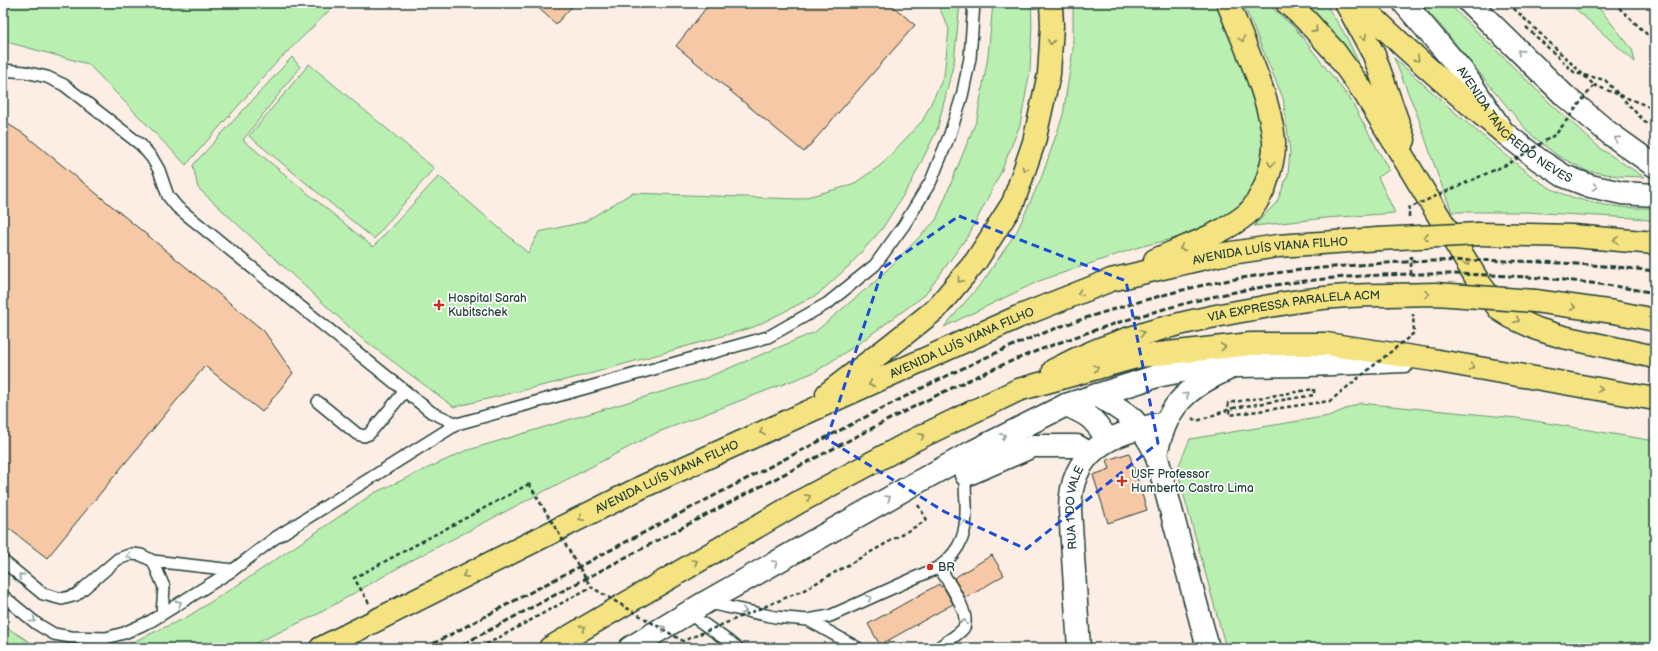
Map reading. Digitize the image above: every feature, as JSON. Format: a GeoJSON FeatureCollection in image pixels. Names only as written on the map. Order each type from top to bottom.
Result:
{"type":"FeatureCollection","features":[{"type":"Feature","properties":{"kind":"main road"},"geometry":{"type":"LineString","coordinates":[[798,416],[936,309],[976,261],[1013,204],[1034,142],[1049,74],[1052,26],[1051,3]]}},
{"type":"Feature","properties":{"kind":"main road"},"geometry":{"type":"LineString","coordinates":[[1111,280],[1228,227],[1248,213],[1261,194],[1270,173],[1274,143],[1266,100],[1228,3]]}},
{"type":"Feature","properties":{"kind":"main road"},"geometry":{"type":"LineString","coordinates":[[1287,3],[1305,19],[1335,52],[1361,88],[1480,284],[1500,310],[1511,317],[1537,329],[1563,337],[1655,357]]}},
{"type":"Feature","properties":{"kind":"main road"},"geometry":{"type":"LineString","coordinates":[[1346,3],[1374,55],[1424,194]]}},
{"type":"Feature","properties":{"kind":"main road"},"geometry":{"type":"LineString","coordinates":[[1359,3],[1379,24],[1440,80],[1503,132]]}},
{"type":"Feature","properties":{"kind":"main road","name":"AVENIDA TANCREDO NEVES"},"geometry":{"type":"LineString","coordinates":[[1404,3],[1463,72],[1503,132],[1539,160],[1564,176],[1590,186],[1622,193],[1655,195]]}},
{"type":"Feature","properties":{"kind":"main road"},"geometry":{"type":"LineString","coordinates":[[1470,3],[1565,96],[1609,133],[1652,164]]}},
{"type":"Feature","properties":{"kind":"main road","name":"AVENIDA LUÍS VIANA FILHO"},"geometry":{"type":"LineString","coordinates":[[321,648],[378,618],[644,486],[1018,317],[1111,280],[1218,255],[1278,246],[1378,239],[1479,234],[1573,236],[1655,244]]}},
{"type":"Feature","properties":{"kind":"main road","name":"VIA EXPRESSA PARALELA ACM"},"geometry":{"type":"LineString","coordinates":[[1018,390],[1074,359],[1132,336],[1217,315],[1307,300],[1346,296],[1436,294],[1534,301],[1614,312],[1655,320]]}},
{"type":"Feature","properties":{"kind":"main road"},"geometry":{"type":"LineString","coordinates":[[550,648],[799,502],[916,439],[1018,390],[1140,356],[1251,344],[1326,344],[1433,360],[1655,399]]}},
{"type":"Feature","properties":{"kind":"main road"},"geometry":{"type":"LineString","coordinates":[[630,648],[697,608],[974,451],[1066,405],[1157,376],[1192,369],[1235,366],[1308,365],[1433,360]]}},
{"type":"Feature","properties":{"kind":"main road"},"geometry":{"type":"LineString","coordinates":[[1156,454],[1160,433],[1170,415],[1191,390],[1211,377],[1235,366]]}},
{"type":"Feature","properties":{"kind":"main road"},"geometry":{"type":"LineString","coordinates":[[1097,395],[1130,416],[1147,435],[1156,454],[1208,648]]}},
{"type":"Feature","properties":{"kind":"main road"},"geometry":{"type":"LineString","coordinates":[[1066,405],[1086,413],[1094,420],[1108,440]]}},
{"type":"Feature","properties":{"kind":"main road","name":"RUA 1 DO VALE"},"geometry":{"type":"LineString","coordinates":[[1079,648],[1070,493],[1077,471],[1096,447],[1108,440],[1142,428],[1170,415]]}},
{"type":"Feature","properties":{"kind":"main road"},"geometry":{"type":"LineString","coordinates":[[966,475],[1033,446],[1077,446],[1090,454]]}},
{"type":"Feature","properties":{"kind":"lane"},"geometry":{"type":"LineString","coordinates":[[3,596],[37,624],[54,634],[71,637],[106,638],[124,633],[151,621],[232,570],[275,538],[457,424],[768,337],[828,303],[875,265],[904,225],[931,182],[950,134],[962,96],[970,58],[974,3]]}},
{"type":"Feature","properties":{"kind":"lane"},"geometry":{"type":"LineString","coordinates":[[3,70],[25,72],[46,77],[64,85],[141,145],[152,158],[159,170],[168,196],[177,207],[431,412],[457,424]]}},
{"type":"Feature","properties":{"kind":"lane"},"geometry":{"type":"LineString","coordinates":[[318,402],[357,434],[364,436],[369,434],[406,391]]}},
{"type":"Feature","properties":{"kind":"lane"},"geometry":{"type":"LineString","coordinates":[[697,608],[808,620],[830,616],[938,567],[950,558],[961,543],[965,529],[966,475],[974,451]]}},
{"type":"Feature","properties":{"kind":"lane"},"geometry":{"type":"LineString","coordinates":[[3,561],[43,594],[62,599],[76,595],[118,559],[132,554],[141,555],[153,561],[232,570]]}},
{"type":"Feature","properties":{"kind":"lane"},"geometry":{"type":"LineString","coordinates":[[153,561],[164,587],[162,614]]}},
{"type":"Feature","properties":{"kind":"lane"},"geometry":{"type":"LineString","coordinates":[[938,567],[965,612],[966,622],[963,629],[938,648]]}},
{"type":"Feature","properties":{"kind":"lane"},"geometry":{"type":"LineString","coordinates":[[697,608],[738,648]]}},
{"type":"Feature","properties":{"kind":"lane"},"geometry":{"type":"LineString","coordinates":[[808,620],[858,648]]}},
{"type":"Feature","properties":{"kind":"path"},"geometry":{"type":"LineString","coordinates":[[1508,3],[1594,85],[1655,109]]}},
{"type":"Feature","properties":{"kind":"path"},"geometry":{"type":"LineString","coordinates":[[1614,3],[1653,40],[1655,44]]}},
{"type":"Feature","properties":{"kind":"path"},"geometry":{"type":"LineString","coordinates":[[1524,24],[1575,73],[1605,80],[1646,123],[1655,123]]}},
{"type":"Feature","properties":{"kind":"path"},"geometry":{"type":"LineString","coordinates":[[1410,224],[1409,208],[1508,164],[1556,134],[1594,85]]}},
{"type":"Feature","properties":{"kind":"path"},"geometry":{"type":"LineString","coordinates":[[1411,255],[1412,278]]}},
{"type":"Feature","properties":{"kind":"path"},"geometry":{"type":"LineString","coordinates":[[1170,415],[1197,421],[1233,408],[1314,395],[1314,389],[1228,403],[1230,414],[1330,401],[1414,333],[1413,310]]}},
{"type":"Feature","properties":{"kind":"path"},"geometry":{"type":"LineString","coordinates":[[378,618],[354,578],[529,484],[592,586],[683,641],[804,590],[927,520]]}},
{"type":"Feature","properties":{"kind":"path"},"geometry":{"type":"LineString","coordinates":[[480,648],[592,586]]}},
{"type":"Feature","properties":{"kind":"highlighted area"},"geometry":{"type":"Polygon","coordinates":[[[959,216],[1126,281],[1158,443],[1026,549],[945,512],[827,439],[883,268],[959,216]]]}},
{"type":"Feature","properties":{"kind":"green space"},"geometry":{"type":"Polygon","coordinates":[[[3,3],[337,3],[276,63],[186,165],[88,64],[3,41],[3,3]]]}},
{"type":"Feature","properties":{"kind":"green space"},"geometry":{"type":"Polygon","coordinates":[[[937,3],[960,3],[954,62],[937,130],[911,183],[882,229],[849,266],[817,295],[754,327],[586,375],[454,407],[360,337],[198,188],[193,165],[292,57],[300,67],[243,140],[373,247],[439,176],[528,253],[539,232],[584,222],[632,193],[799,199],[852,185],[881,165],[923,120],[944,76],[949,29],[937,3]]]}},
{"type":"Feature","properties":{"kind":"green space"},"geometry":{"type":"Polygon","coordinates":[[[993,3],[1031,3],[1032,23],[1030,71],[1020,125],[1001,172],[970,233],[925,295],[858,344],[815,372],[656,433],[403,565],[318,614],[245,648],[120,648],[187,617],[250,577],[374,493],[465,451],[701,380],[815,332],[879,278],[936,220],[977,119],[988,56],[993,3]]]}},
{"type":"Feature","properties":{"kind":"green space"},"geometry":{"type":"Polygon","coordinates":[[[1073,3],[1217,3],[1253,91],[1263,128],[1264,153],[1252,192],[1227,219],[1184,236],[1139,247],[1039,281],[944,327],[984,280],[1017,231],[1042,176],[1063,115],[1073,50],[1073,3]]]}},
{"type":"Feature","properties":{"kind":"green space"},"geometry":{"type":"Polygon","coordinates":[[[1243,3],[1267,3],[1295,28],[1350,99],[1389,170],[1378,177],[1395,213],[1326,218],[1254,226],[1277,202],[1288,174],[1290,151],[1283,98],[1243,3]]]}},
{"type":"Feature","properties":{"kind":"green space"},"geometry":{"type":"Polygon","coordinates":[[[1303,3],[1325,3],[1346,36],[1365,76],[1303,3]]]}},
{"type":"Feature","properties":{"kind":"green space"},"geometry":{"type":"Polygon","coordinates":[[[1420,3],[1448,3],[1551,104],[1601,149],[1644,177],[1618,176],[1587,171],[1558,156],[1529,133],[1441,26],[1420,3]]]}},
{"type":"Feature","properties":{"kind":"green space"},"geometry":{"type":"Polygon","coordinates":[[[1569,3],[1596,4],[1632,49],[1635,62],[1569,3]]]}},
{"type":"Feature","properties":{"kind":"green space"},"geometry":{"type":"Polygon","coordinates":[[[1394,58],[1473,128],[1540,182],[1566,195],[1603,205],[1629,208],[1655,208],[1655,221],[1634,218],[1525,212],[1452,212],[1418,117],[1394,58]]]}},
{"type":"Feature","properties":{"kind":"green space"},"geometry":{"type":"Polygon","coordinates":[[[309,64],[434,168],[374,239],[249,136],[309,64]]]}},
{"type":"Feature","properties":{"kind":"green space"},"geometry":{"type":"Polygon","coordinates":[[[1360,403],[1517,418],[1655,441],[1655,645],[1630,642],[1595,648],[1226,648],[1177,470],[1190,439],[1329,416],[1360,403]]]}},
{"type":"Feature","properties":{"kind":"green space"},"geometry":{"type":"Polygon","coordinates":[[[3,625],[39,648],[3,648],[3,625]]]}},
{"type":"Feature","properties":{"kind":"building"},"geometry":{"type":"Polygon","coordinates":[[[533,3],[575,3],[556,24],[533,3]]]}},
{"type":"Feature","properties":{"kind":"building"},"geometry":{"type":"Polygon","coordinates":[[[710,3],[889,3],[915,25],[804,152],[676,46],[710,3]]]}},
{"type":"Feature","properties":{"kind":"building"},"geometry":{"type":"Polygon","coordinates":[[[3,121],[24,134],[264,331],[293,373],[262,412],[205,366],[47,558],[3,524],[3,121]]]}},
{"type":"Feature","properties":{"kind":"building"},"geometry":{"type":"Polygon","coordinates":[[[1129,453],[1147,510],[1108,523],[1093,475],[1110,469],[1107,460],[1129,453]]]}},
{"type":"Feature","properties":{"kind":"building"},"geometry":{"type":"Polygon","coordinates":[[[992,555],[1004,575],[968,597],[967,595],[965,597],[954,578],[992,555]]]}},
{"type":"Feature","properties":{"kind":"building"},"geometry":{"type":"Polygon","coordinates":[[[939,584],[941,587],[943,586],[953,604],[880,645],[868,624],[939,584]]]}},
{"type":"Feature","properties":{"kind":"railway"},"geometry":{"type":"LineString","coordinates":[[425,648],[868,415],[932,383],[1029,339],[1062,326],[1111,310],[1195,287],[1236,279],[1358,265],[1470,260],[1581,264],[1655,271]]}},
{"type":"Feature","properties":{"kind":"railway"},"geometry":{"type":"LineString","coordinates":[[456,648],[708,514],[939,394],[1029,354],[1132,318],[1174,306],[1258,288],[1322,279],[1386,275],[1450,274],[1527,277],[1629,288],[1655,293]]}},
{"type":"Feature","properties":{"kind":"place","name":"Hospital Sarah Kubitschek"},"geometry":{"type":"Point","coordinates":[439,305]}},
{"type":"Feature","properties":{"kind":"place","name":"USF Professor Humberto Castro Lima"},"geometry":{"type":"Point","coordinates":[1122,481]}},
{"type":"Feature","properties":{"kind":"place","name":"BR"},"geometry":{"type":"Point","coordinates":[930,567]}}]}
